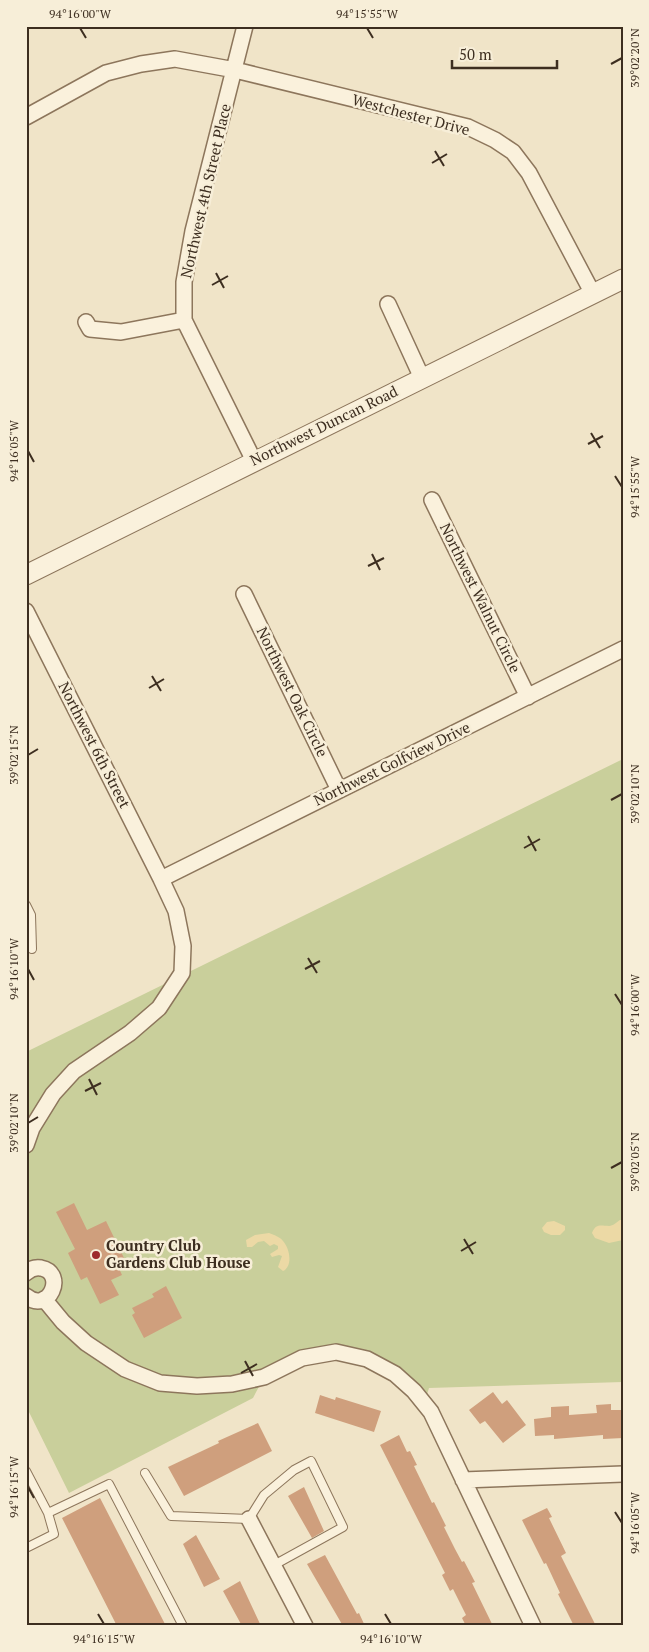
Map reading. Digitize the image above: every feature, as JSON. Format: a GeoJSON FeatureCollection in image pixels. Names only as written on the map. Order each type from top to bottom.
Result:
{"type":"FeatureCollection","features":[{"type":"Feature","properties":{"kind":"street","name":"Northwest 4th Street Place"},"geometry":{"type":"LineString","coordinates":[[245,26],[193,231],[184,282],[184,320],[254,461]]}},
{"type":"Feature","properties":{"kind":"street","name":"Westchester Drive"},"geometry":{"type":"LineString","coordinates":[[26,117],[106,73],[141,64],[175,59],[234,70],[468,127],[495,140],[513,152],[529,174],[593,294]]}},
{"type":"Feature","properties":{"kind":"street","name":"Northwest Duncan Road"},"geometry":{"type":"LineString","coordinates":[[26,575],[623,279]]}},
{"type":"Feature","properties":{"kind":"street"},"geometry":{"type":"LineString","coordinates":[[388,304],[422,378]]}},
{"type":"Feature","properties":{"kind":"street"},"geometry":{"type":"LineString","coordinates":[[86,322],[90,329],[121,332],[184,320]]}},
{"type":"Feature","properties":{"kind":"street","name":"Northwest Walnut Circle"},"geometry":{"type":"LineString","coordinates":[[432,500],[528,696]]}},
{"type":"Feature","properties":{"kind":"street","name":"Northwest Oak Circle"},"geometry":{"type":"LineString","coordinates":[[244,594],[339,790]]}},
{"type":"Feature","properties":{"kind":"street","name":"Northwest 6th Street"},"geometry":{"type":"LineString","coordinates":[[26,611],[176,911],[183,946],[182,972],[159,1008],[130,1034],[74,1071],[53,1094],[32,1128],[26,1145]]}},
{"type":"Feature","properties":{"kind":"street","name":"Northwest Golfview Drive"},"geometry":{"type":"LineString","coordinates":[[161,879],[623,649]]}},
{"type":"Feature","properties":{"kind":"street"},"geometry":{"type":"LineString","coordinates":[[27,1267],[45,1269],[57,1275],[52,1292],[33,1300]]}},
{"type":"Feature","properties":{"kind":"street"},"geometry":{"type":"LineString","coordinates":[[33,1300],[63,1322],[86,1343],[125,1369],[160,1383],[197,1386],[232,1384],[264,1377],[302,1358],[336,1352],[367,1359],[396,1374],[414,1391],[431,1412],[534,1626]]}},
{"type":"Feature","properties":{"kind":"street"},"geometry":{"type":"LineString","coordinates":[[463,1480],[623,1474]]}},
{"type":"Feature","properties":{"kind":"street"},"geometry":{"type":"LineString","coordinates":[[249,1518],[305,1626]]}},
{"type":"Feature","properties":{"kind":"lane"},"geometry":{"type":"LineString","coordinates":[[26,905],[31,915],[32,949]]}},
{"type":"Feature","properties":{"kind":"lane"},"geometry":{"type":"LineString","coordinates":[[145,1473],[172,1516],[249,1518],[264,1494],[294,1470],[311,1461],[343,1528],[274,1565]]}},
{"type":"Feature","properties":{"kind":"lane"},"geometry":{"type":"LineString","coordinates":[[26,1472],[48,1514],[54,1534],[26,1548]]}},
{"type":"Feature","properties":{"kind":"lane"},"geometry":{"type":"LineString","coordinates":[[48,1514],[109,1484],[183,1626]]}},
{"type":"Feature","properties":{"kind":"green space"},"geometry":{"type":"Polygon","coordinates":[[[623,759],[623,1382],[429,1388],[424,1404],[395,1374],[336,1352],[264,1377],[253,1398],[69,1493],[26,1406],[26,1052],[623,759]]]}},
{"type":"Feature","properties":{"kind":"sand"},"geometry":{"type":"Polygon","coordinates":[[[623,1220],[623,1240],[609,1243],[595,1238],[592,1233],[597,1226],[610,1226],[623,1220]]]}},
{"type":"Feature","properties":{"kind":"sand"},"geometry":{"type":"Polygon","coordinates":[[[554,1221],[565,1226],[565,1230],[560,1235],[551,1235],[544,1232],[542,1228],[547,1222],[554,1221]]]}},
{"type":"Feature","properties":{"kind":"sand"},"geometry":{"type":"Polygon","coordinates":[[[269,1233],[282,1240],[287,1248],[289,1261],[286,1269],[283,1271],[278,1267],[282,1256],[272,1257],[270,1254],[278,1249],[278,1246],[274,1244],[270,1246],[264,1241],[258,1242],[252,1247],[247,1247],[246,1240],[255,1235],[269,1233]]]}},
{"type":"Feature","properties":{"kind":"building","name":"Country Club Gardens Club House"},"geometry":{"type":"Polygon","coordinates":[[[74,1203],[87,1230],[106,1221],[124,1258],[116,1262],[122,1275],[111,1280],[119,1295],[100,1304],[87,1277],[81,1280],[68,1253],[75,1249],[56,1212],[74,1203]]]}},
{"type":"Feature","properties":{"kind":"building"},"geometry":{"type":"Polygon","coordinates":[[[166,1286],[182,1318],[144,1338],[132,1315],[135,1313],[132,1308],[154,1297],[152,1294],[166,1286]]]}},
{"type":"Feature","properties":{"kind":"building"},"geometry":{"type":"Polygon","coordinates":[[[493,1392],[502,1404],[507,1400],[526,1425],[503,1443],[485,1421],[480,1424],[469,1410],[493,1392]]]}},
{"type":"Feature","properties":{"kind":"building"},"geometry":{"type":"Polygon","coordinates":[[[320,1395],[335,1400],[336,1397],[381,1411],[374,1432],[315,1413],[320,1395]]]}},
{"type":"Feature","properties":{"kind":"building"},"geometry":{"type":"Polygon","coordinates":[[[611,1404],[611,1410],[623,1410],[623,1438],[603,1439],[603,1435],[554,1439],[554,1435],[535,1436],[534,1419],[551,1417],[551,1407],[569,1406],[569,1415],[597,1413],[596,1405],[611,1404]]]}},
{"type":"Feature","properties":{"kind":"building"},"geometry":{"type":"Polygon","coordinates":[[[258,1423],[272,1451],[184,1496],[168,1467],[258,1423]]]}},
{"type":"Feature","properties":{"kind":"building"},"geometry":{"type":"Polygon","coordinates":[[[399,1435],[407,1452],[410,1451],[417,1465],[414,1466],[432,1503],[434,1502],[446,1526],[444,1527],[455,1549],[475,1582],[472,1583],[493,1626],[466,1626],[462,1618],[466,1615],[453,1589],[450,1591],[442,1575],[445,1573],[380,1445],[399,1435]]]}},
{"type":"Feature","properties":{"kind":"building"},"geometry":{"type":"Polygon","coordinates":[[[304,1487],[324,1531],[312,1538],[288,1496],[304,1487]]]}},
{"type":"Feature","properties":{"kind":"building"},"geometry":{"type":"Polygon","coordinates":[[[100,1498],[166,1626],[117,1626],[62,1518],[100,1498]]]}},
{"type":"Feature","properties":{"kind":"building"},"geometry":{"type":"Polygon","coordinates":[[[547,1508],[552,1517],[549,1518],[566,1553],[561,1556],[596,1626],[574,1626],[558,1594],[560,1593],[546,1563],[544,1564],[522,1520],[547,1508]]]}},
{"type":"Feature","properties":{"kind":"building"},"geometry":{"type":"Polygon","coordinates":[[[196,1535],[220,1579],[204,1587],[183,1544],[196,1535]]]}},
{"type":"Feature","properties":{"kind":"building"},"geometry":{"type":"Polygon","coordinates":[[[325,1555],[365,1626],[343,1626],[307,1564],[325,1555]]]}},
{"type":"Feature","properties":{"kind":"building"},"geometry":{"type":"Polygon","coordinates":[[[240,1581],[261,1626],[242,1626],[223,1591],[240,1581]]]}},
{"type":"Feature","properties":{"kind":"place","name":"Country Club Gardens Club House"},"geometry":{"type":"Point","coordinates":[96,1255]}}]}
